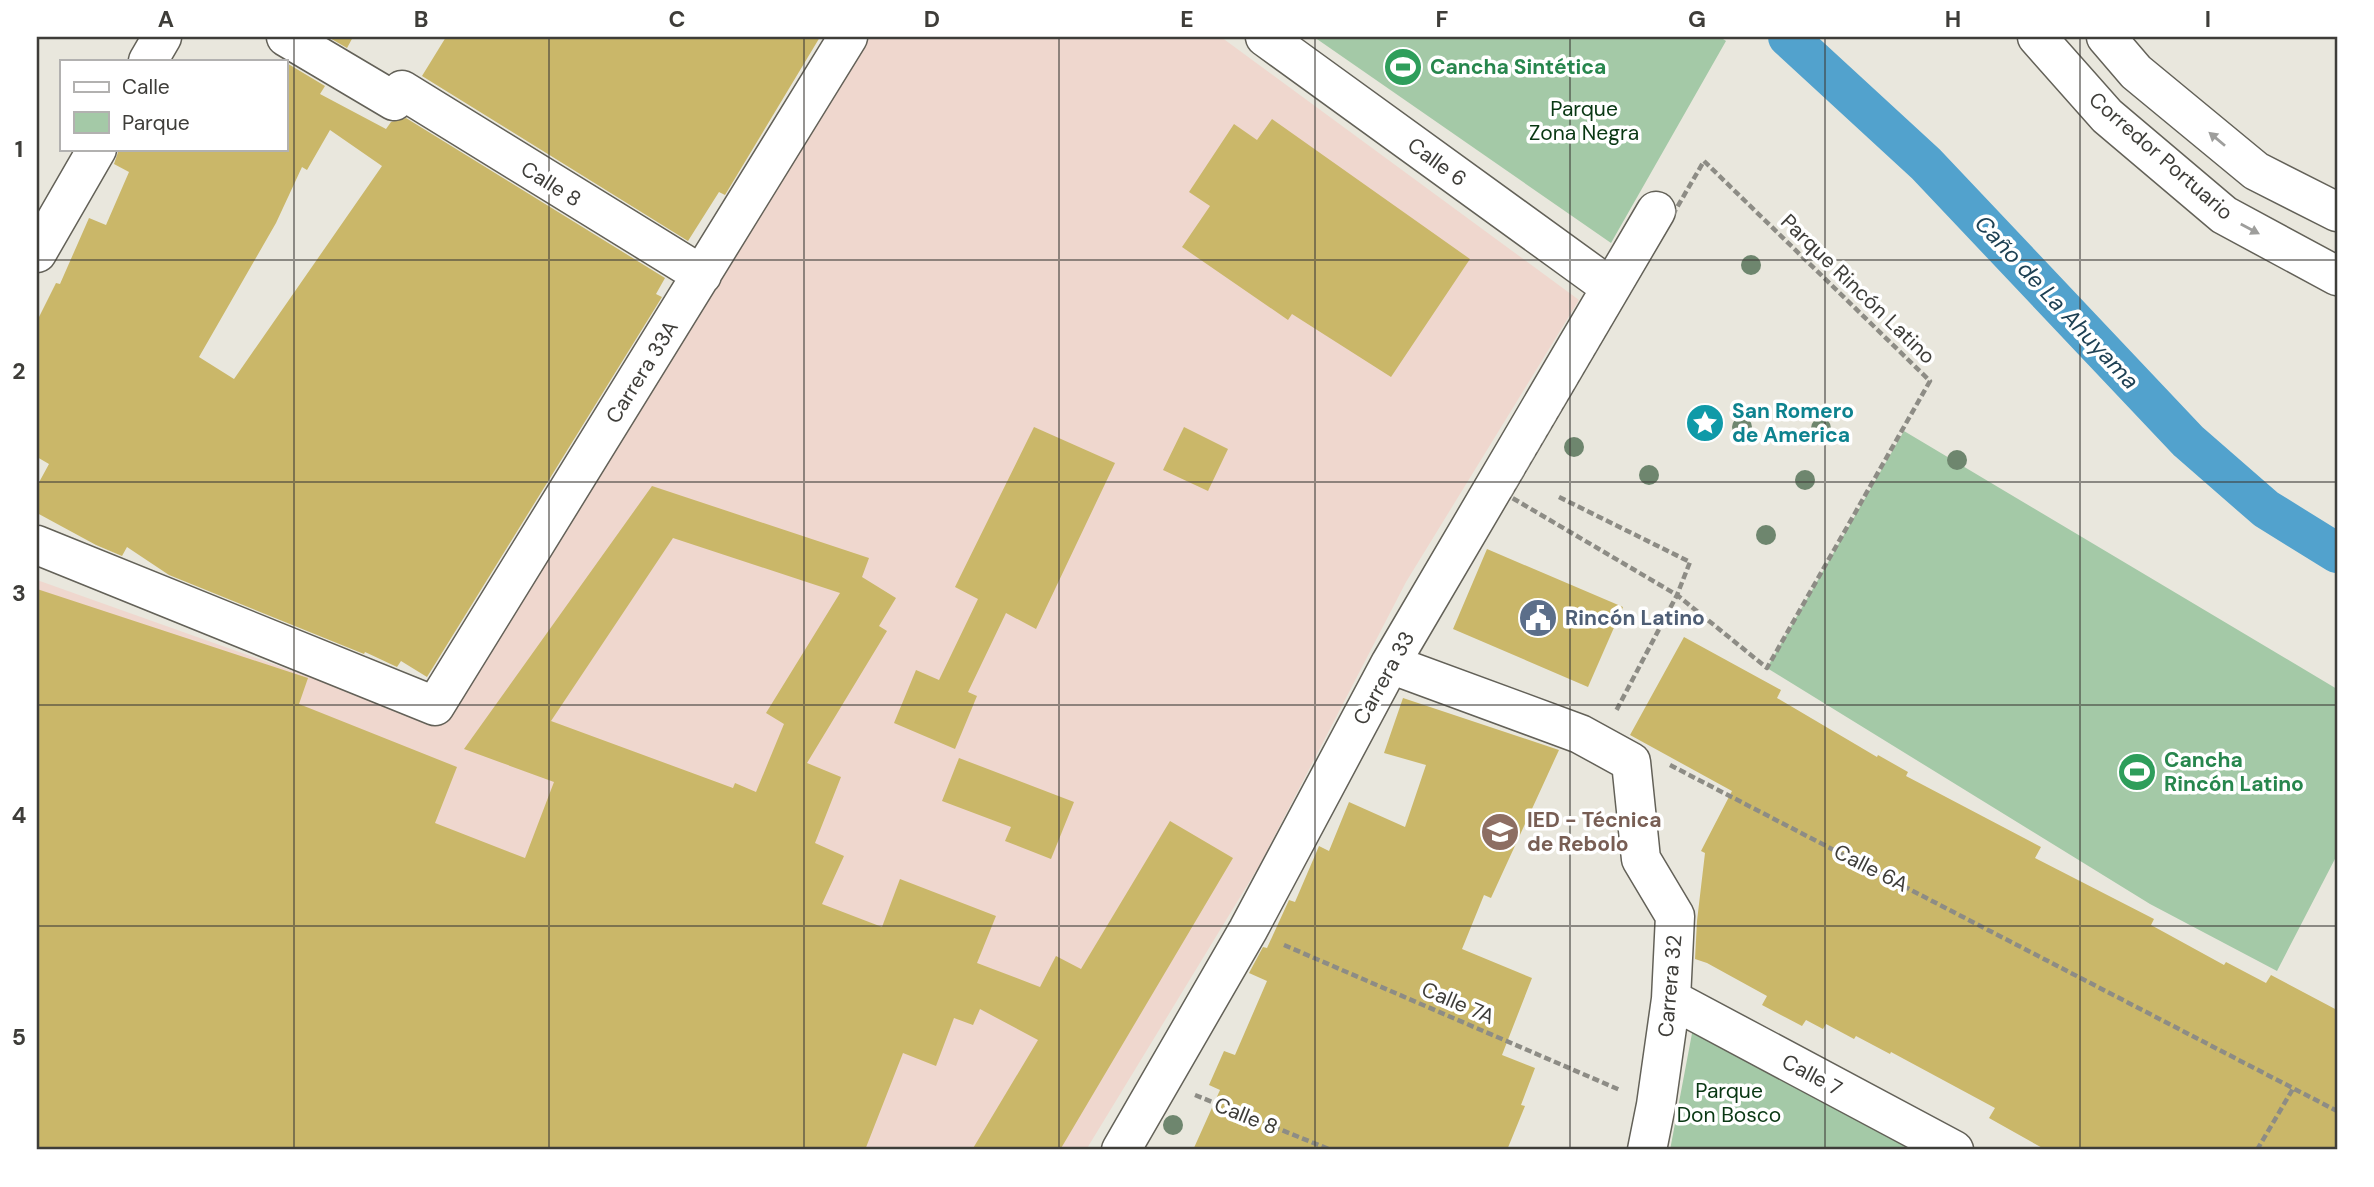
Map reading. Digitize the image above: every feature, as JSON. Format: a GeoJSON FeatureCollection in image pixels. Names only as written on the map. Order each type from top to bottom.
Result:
{"type":"FeatureCollection","features":[{"type":"Feature","properties":{"kind":"street"},"geometry":{"type":"LineString","coordinates":[[149,60],[162,37]]}},
{"type":"Feature","properties":{"kind":"street","name":"Calle 8"},"geometry":{"type":"LineString","coordinates":[[286,37],[398,96],[702,275]]}},
{"type":"Feature","properties":{"kind":"street","name":"Carrera 33A"},"geometry":{"type":"LineString","coordinates":[[37,545],[435,706],[848,37]]}},
{"type":"Feature","properties":{"kind":"street","name":"Calle 6"},"geometry":{"type":"LineString","coordinates":[[1265,37],[1610,287]]}},
{"type":"Feature","properties":{"kind":"street","name":"Corredor Portuario"},"geometry":{"type":"LineString","coordinates":[[2037,37],[2107,116],[2224,215],[2337,276]]}},
{"type":"Feature","properties":{"kind":"street"},"geometry":{"type":"LineString","coordinates":[[2106,37],[2136,72],[2256,171],[2337,212]]}},
{"type":"Feature","properties":{"kind":"street"},"geometry":{"type":"LineString","coordinates":[[37,253],[96,150]]}},
{"type":"Feature","properties":{"kind":"street","name":"Carrera 33"},"geometry":{"type":"LineString","coordinates":[[1121,1150],[1248,930],[1390,664],[1656,211]]}},
{"type":"Feature","properties":{"kind":"street"},"geometry":{"type":"LineString","coordinates":[[1390,664],[1580,734]]}},
{"type":"Feature","properties":{"kind":"street","name":"Carrera 32"},"geometry":{"type":"LineString","coordinates":[[1580,734],[1631,762],[1641,859],[1675,916],[1671,999],[1647,1150]]}},
{"type":"Feature","properties":{"kind":"street","name":"Calle 7"},"geometry":{"type":"LineString","coordinates":[[1671,999],[1954,1150]]}},
{"type":"Feature","properties":{"kind":"path","name":"Parque Rincón Latino"},"geometry":{"type":"LineString","coordinates":[[1704,161],[1930,381],[1767,668],[1678,595],[1509,496],[1704,161]]}},
{"type":"Feature","properties":{"kind":"path"},"geometry":{"type":"LineString","coordinates":[[1559,496],[1690,562],[1678,595],[1618,710],[1580,734]]}},
{"type":"Feature","properties":{"kind":"path","name":"Calle 6A"},"geometry":{"type":"LineString","coordinates":[[1660,759],[2337,1111]]}},
{"type":"Feature","properties":{"kind":"path","name":"Calle 7A"},"geometry":{"type":"LineString","coordinates":[[1248,930],[1656,1105]]}},
{"type":"Feature","properties":{"kind":"path","name":"Calle 8"},"geometry":{"type":"LineString","coordinates":[[1162,1082],[1331,1150]]}},
{"type":"Feature","properties":{"kind":"path"},"geometry":{"type":"LineString","coordinates":[[2257,1150],[2294,1087]]}},
{"type":"Feature","properties":{"kind":"shaded area"},"geometry":{"type":"Polygon","coordinates":[[[870,37],[1221,37],[1579,300],[1406,582],[1259,866],[1086,1150],[37,1150],[37,580],[441,724],[487,659],[870,37]]]}},
{"type":"Feature","properties":{"kind":"green space","name":"Parque Zona Negra"},"geometry":{"type":"Polygon","coordinates":[[[1314,37],[1720,37],[1726,41],[1611,243],[1314,37]]]}},
{"type":"Feature","properties":{"kind":"green space","name":"Cancha Rincón Latino"},"geometry":{"type":"Polygon","coordinates":[[[1904,431],[2337,689],[2337,855],[2277,971],[2150,904],[1767,668],[1904,431]]]}},
{"type":"Feature","properties":{"kind":"green space","name":"Parque Don Bosco"},"geometry":{"type":"Polygon","coordinates":[[[1693,1028],[1913,1150],[1670,1150],[1693,1028]]]}},
{"type":"Feature","properties":{"kind":"building"},"geometry":{"type":"Polygon","coordinates":[[[328,37],[353,37],[347,48],[328,37]]]}},
{"type":"Feature","properties":{"kind":"building"},"geometry":{"type":"Polygon","coordinates":[[[446,37],[820,37],[725,195],[719,192],[688,241],[422,76],[446,37]]]}},
{"type":"Feature","properties":{"kind":"building"},"geometry":{"type":"Polygon","coordinates":[[[287,63],[325,86],[320,94],[386,129],[391,122],[406,118],[665,278],[656,294],[662,297],[427,677],[401,661],[397,667],[169,575],[127,547],[122,556],[37,513],[37,486],[49,464],[37,457],[37,321],[56,283],[60,284],[89,218],[106,225],[129,172],[114,164],[119,150],[287,150],[287,63]],[[330,130],[307,170],[302,167],[276,223],[199,357],[234,379],[382,166],[330,130]]]}},
{"type":"Feature","properties":{"kind":"building"},"geometry":{"type":"Polygon","coordinates":[[[1272,119],[1470,259],[1391,377],[1292,314],[1288,320],[1182,247],[1210,206],[1189,192],[1234,124],[1257,140],[1272,119]]]}},
{"type":"Feature","properties":{"kind":"building"},"geometry":{"type":"Polygon","coordinates":[[[1034,427],[1115,463],[1036,629],[1006,613],[968,692],[977,696],[955,749],[894,723],[916,670],[939,680],[978,599],[955,587],[1034,427]]]}},
{"type":"Feature","properties":{"kind":"building"},"geometry":{"type":"Polygon","coordinates":[[[1184,427],[1228,449],[1208,491],[1163,470],[1184,427]]]}},
{"type":"Feature","properties":{"kind":"building"},"geometry":{"type":"Polygon","coordinates":[[[652,486],[869,558],[862,577],[896,598],[879,626],[887,631],[807,763],[841,777],[815,843],[844,856],[822,904],[882,927],[900,879],[996,916],[977,963],[1040,987],[1056,956],[1081,969],[1170,821],[1233,858],[1060,1150],[972,1150],[1038,1040],[980,1009],[973,1025],[954,1018],[936,1066],[903,1053],[865,1150],[37,1150],[37,589],[308,678],[299,704],[457,767],[435,823],[525,858],[554,782],[464,749],[652,486]],[[673,538],[551,721],[733,788],[735,783],[756,792],[784,724],[766,713],[840,593],[673,538]]]}},
{"type":"Feature","properties":{"kind":"building","name":"Rincón Latino"},"geometry":{"type":"Polygon","coordinates":[[[1487,549],[1623,607],[1588,687],[1453,629],[1487,549]]]}},
{"type":"Feature","properties":{"kind":"building"},"geometry":{"type":"Polygon","coordinates":[[[1684,637],[1781,690],[1777,698],[1877,757],[1878,755],[1908,772],[1906,776],[2041,847],[2035,858],[2154,919],[2151,925],[2224,965],[2226,962],[2266,983],[2271,975],[2337,1010],[2337,1150],[2046,1150],[1989,1118],[1995,1108],[1856,1036],[1854,1039],[1826,1024],[1823,1029],[1806,1020],[1802,1026],[1762,1005],[1767,996],[1695,959],[1705,853],[1701,851],[1732,791],[1630,735],[1684,637]]]}},
{"type":"Feature","properties":{"kind":"building"},"geometry":{"type":"Polygon","coordinates":[[[1403,698],[1559,750],[1491,898],[1484,895],[1462,949],[1532,978],[1502,1055],[1535,1068],[1521,1105],[1525,1106],[1507,1150],[1193,1150],[1220,1090],[1209,1085],[1224,1051],[1235,1055],[1267,981],[1249,973],[1263,947],[1267,948],[1289,900],[1295,902],[1319,846],[1329,851],[1349,802],[1405,827],[1426,765],[1384,753],[1403,698]]]}},
{"type":"Feature","properties":{"kind":"building"},"geometry":{"type":"Polygon","coordinates":[[[959,758],[1074,802],[1051,859],[1005,841],[1011,827],[942,801],[959,758]]]}},
{"type":"Feature","properties":{"kind":"waterway","name":"Caño de La Ahuyama"},"geometry":{"type":"LineString","coordinates":[[1788,37],[1926,164],[2188,441],[2266,509],[2337,553]]}},
{"type":"Feature","properties":{"kind":"place","name":"Cancha Sintética"},"geometry":{"type":"Point","coordinates":[1403,67]}},
{"type":"Feature","properties":{"kind":"place","name":"San Romero de America"},"geometry":{"type":"Point","coordinates":[1705,423]}},
{"type":"Feature","properties":{"kind":"place","name":"Rincón Latino"},"geometry":{"type":"Point","coordinates":[1538,618]}},
{"type":"Feature","properties":{"kind":"place","name":"Cancha Rincón Latino"},"geometry":{"type":"Point","coordinates":[2137,772]}},
{"type":"Feature","properties":{"kind":"place","name":"IED - Técnica de Rebolo"},"geometry":{"type":"Point","coordinates":[1500,832]}}]}
